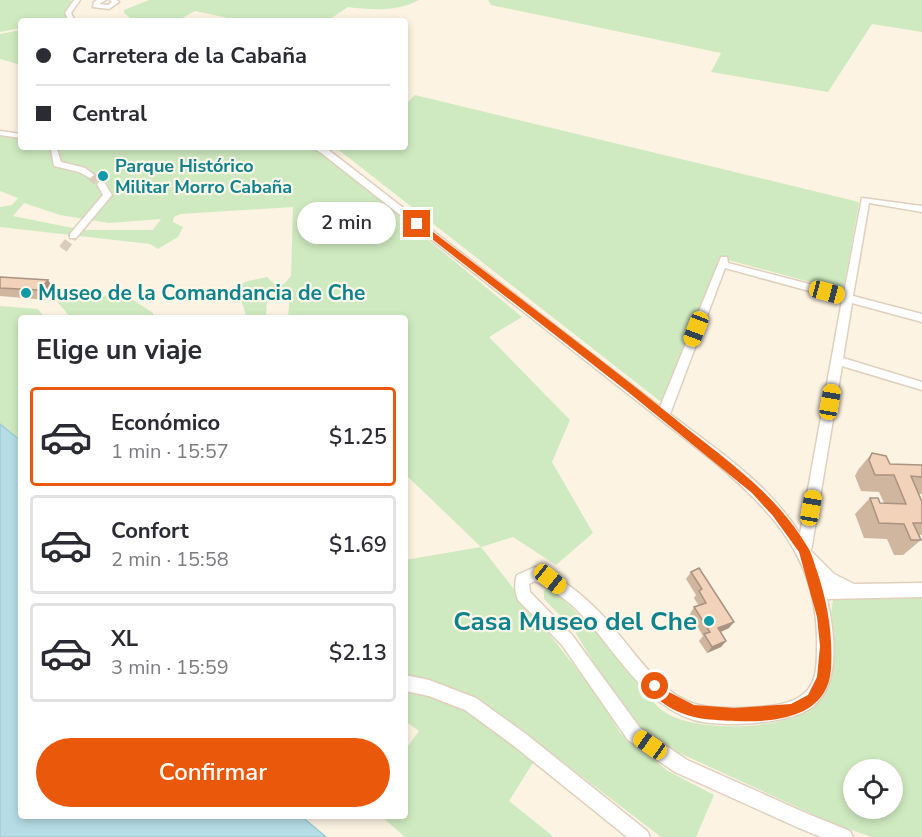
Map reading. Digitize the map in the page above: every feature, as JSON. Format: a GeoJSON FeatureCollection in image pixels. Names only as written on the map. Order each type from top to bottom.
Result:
{"type":"FeatureCollection","features":[{"type":"Feature","properties":{"kind":"street"},"geometry":{"type":"LineString","coordinates":[[70,18],[68,13],[77,0]]}},
{"type":"Feature","properties":{"kind":"street"},"geometry":{"type":"LineString","coordinates":[[96,1],[95,6],[105,8],[116,4],[113,0]]}},
{"type":"Feature","properties":{"kind":"street"},"geometry":{"type":"LineString","coordinates":[[0,133],[18,136]]}},
{"type":"Feature","properties":{"kind":"street"},"geometry":{"type":"LineString","coordinates":[[324,150],[663,415],[755,490],[777,513],[806,555],[829,579],[852,591]]}},
{"type":"Feature","properties":{"kind":"street"},"geometry":{"type":"LineString","coordinates":[[54,151],[57,164],[88,173]]}},
{"type":"Feature","properties":{"kind":"street"},"geometry":{"type":"LineString","coordinates":[[76,233],[108,195],[101,184]]}},
{"type":"Feature","properties":{"kind":"street"},"geometry":{"type":"LineString","coordinates":[[844,837],[805,822],[681,766],[634,734],[567,640],[523,595],[522,580],[535,574],[550,579],[595,616],[664,696],[693,711],[734,715],[773,713],[792,710],[813,699],[824,679],[826,646],[818,592],[806,555],[865,200],[922,209]]}},
{"type":"Feature","properties":{"kind":"street"},"geometry":{"type":"LineString","coordinates":[[663,415],[723,261],[922,318]]}},
{"type":"Feature","properties":{"kind":"street"},"geometry":{"type":"LineString","coordinates":[[837,360],[922,387]]}},
{"type":"Feature","properties":{"kind":"street"},"geometry":{"type":"LineString","coordinates":[[818,592],[922,590]]}},
{"type":"Feature","properties":{"kind":"street"},"geometry":{"type":"LineString","coordinates":[[823,617],[828,599],[836,592]]}},
{"type":"Feature","properties":{"kind":"street"},"geometry":{"type":"LineString","coordinates":[[408,684],[429,688],[470,704],[520,740],[641,837]]}},
{"type":"Feature","properties":{"kind":"green space"},"geometry":{"type":"Polygon","coordinates":[[[0,0],[72,1],[65,18],[18,18],[18,29],[0,32],[0,0]]]}},
{"type":"Feature","properties":{"kind":"green space"},"geometry":{"type":"Polygon","coordinates":[[[149,0],[419,0],[393,8],[348,7],[332,18],[228,18],[195,11],[182,18],[130,18],[124,13],[124,10],[149,0]]]}},
{"type":"Feature","properties":{"kind":"green space"},"geometry":{"type":"Polygon","coordinates":[[[488,0],[922,0],[922,32],[872,24],[828,92],[711,72],[721,53],[491,5],[488,0]]]}},
{"type":"Feature","properties":{"kind":"green space"},"geometry":{"type":"Polygon","coordinates":[[[18,31],[18,64],[0,59],[0,34],[18,31]]]}},
{"type":"Feature","properties":{"kind":"green space"},"geometry":{"type":"Polygon","coordinates":[[[415,95],[855,201],[859,203],[843,291],[721,258],[661,402],[339,150],[408,150],[408,102],[415,95]]]}},
{"type":"Feature","properties":{"kind":"green space"},"geometry":{"type":"Polygon","coordinates":[[[0,136],[18,138],[18,150],[312,150],[323,153],[522,317],[489,337],[570,420],[552,462],[593,533],[556,565],[513,537],[481,547],[408,477],[408,315],[288,315],[290,291],[267,299],[266,315],[246,315],[240,297],[217,293],[248,281],[267,277],[275,285],[284,284],[291,276],[293,207],[180,214],[174,217],[173,222],[183,227],[178,237],[158,249],[150,244],[0,227],[0,207],[12,205],[18,198],[0,191],[0,136]],[[24,203],[13,216],[83,230],[153,230],[161,219],[109,223],[60,215],[24,203]]]}},
{"type":"Feature","properties":{"kind":"green space"},"geometry":{"type":"Polygon","coordinates":[[[121,292],[153,315],[68,315],[55,299],[59,293],[94,298],[121,292]]]}},
{"type":"Feature","properties":{"kind":"green space"},"geometry":{"type":"Polygon","coordinates":[[[0,306],[38,309],[43,315],[18,315],[18,439],[0,424],[0,306]]]}},
{"type":"Feature","properties":{"kind":"green space"},"geometry":{"type":"Polygon","coordinates":[[[481,547],[598,696],[620,733],[668,771],[714,795],[696,837],[661,837],[543,747],[509,801],[554,837],[405,837],[384,819],[408,819],[408,746],[419,731],[408,723],[408,559],[481,547]]]}},
{"type":"Feature","properties":{"kind":"green space"},"geometry":{"type":"Polygon","coordinates":[[[548,587],[551,588],[601,636],[623,660],[652,700],[666,713],[695,723],[733,726],[787,719],[803,712],[818,700],[833,600],[846,595],[922,595],[922,837],[872,837],[834,824],[662,745],[635,722],[601,675],[574,630],[544,599],[544,591],[548,587]]]}},
{"type":"Feature","properties":{"kind":"water"},"geometry":{"type":"Polygon","coordinates":[[[0,424],[18,439],[18,819],[305,819],[326,837],[0,837],[0,424]]]}},
{"type":"Feature","properties":{"kind":"building"},"geometry":{"type":"Polygon","coordinates":[[[0,277],[48,280],[40,290],[0,288],[0,277]]]}},
{"type":"Feature","properties":{"kind":"building"},"geometry":{"type":"Polygon","coordinates":[[[872,453],[886,456],[890,464],[922,465],[922,477],[911,476],[922,502],[922,523],[913,523],[921,540],[911,540],[904,524],[879,523],[870,498],[878,498],[880,503],[906,504],[894,475],[875,475],[869,460],[872,453]]]}},
{"type":"Feature","properties":{"kind":"building"},"geometry":{"type":"Polygon","coordinates":[[[699,568],[734,622],[718,628],[726,641],[712,647],[704,634],[710,632],[694,607],[706,603],[699,591],[702,589],[691,572],[699,568]]]}},
{"type":"Feature","properties":{"kind":"tunnel"},"geometry":{"type":"LineString","coordinates":[[90,175],[101,184]]}},
{"type":"Feature","properties":{"kind":"tunnel"},"geometry":{"type":"LineString","coordinates":[[63,249],[73,236]]}},
{"type":"Feature","properties":{"kind":"place","name":"Parque Histórico Militar Morro Cabaña"},"geometry":{"type":"Point","coordinates":[103,176]}},
{"type":"Feature","properties":{"kind":"place","name":"Museo de la Comandancia de Che"},"geometry":{"type":"Point","coordinates":[26,293]}},
{"type":"Feature","properties":{"kind":"place","name":"Casa Museo del Che"},"geometry":{"type":"Point","coordinates":[709,621]}},
{"type":"Feature","properties":{"kind":"route"},"geometry":{"type":"LineString","coordinates":[[417,224],[631,389],[755,490],[777,513],[804,550],[818,592],[826,646],[824,679],[813,699],[792,710],[734,715],[693,711],[664,696],[655,686]]}}]}
